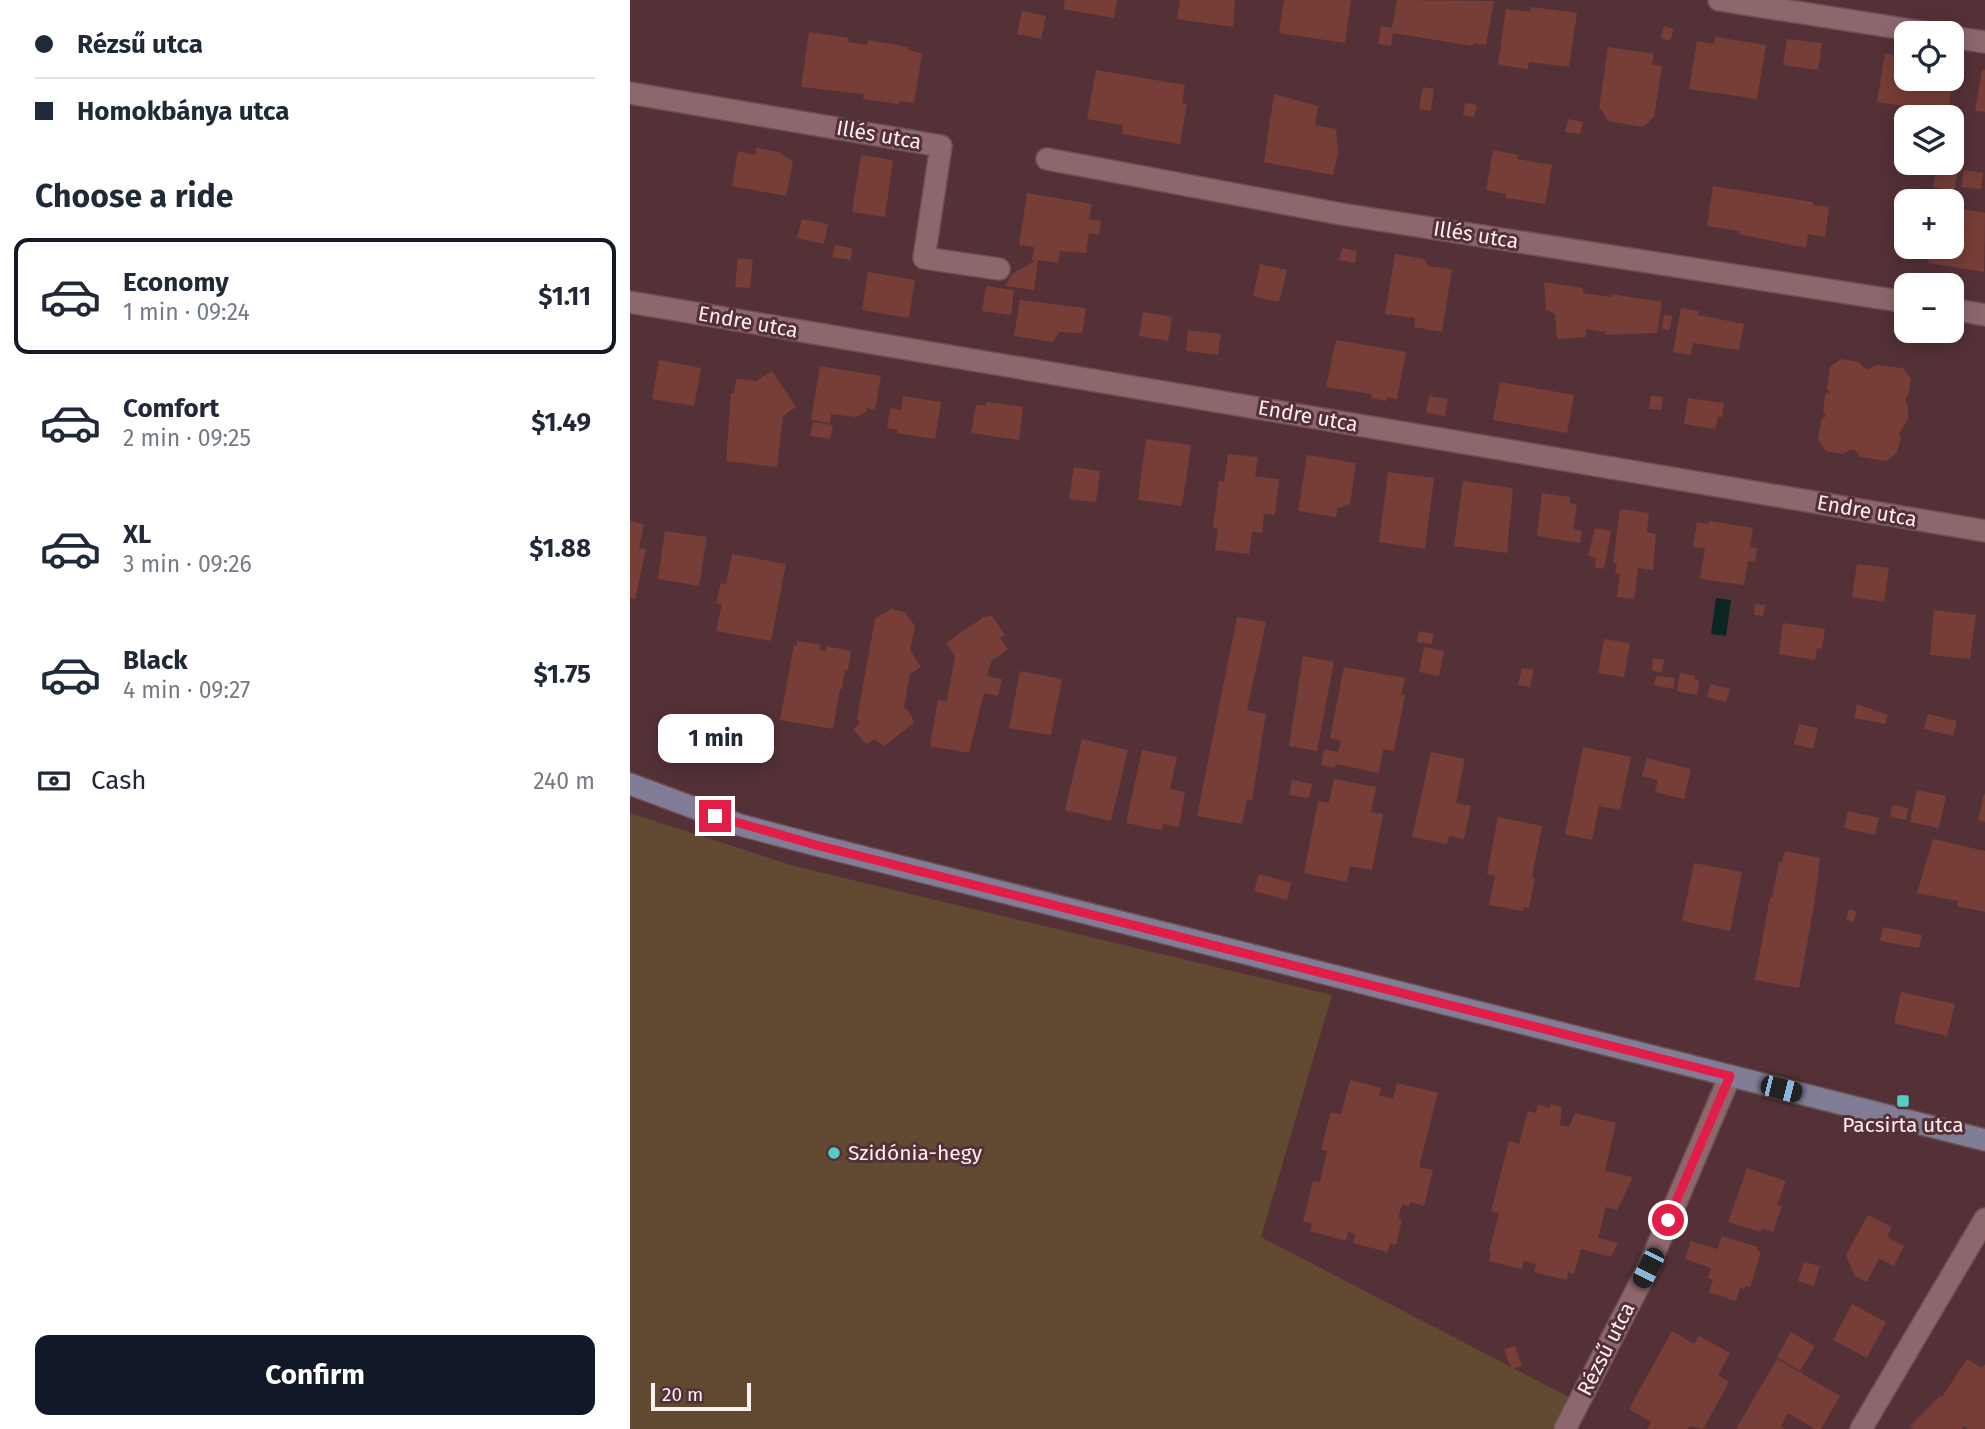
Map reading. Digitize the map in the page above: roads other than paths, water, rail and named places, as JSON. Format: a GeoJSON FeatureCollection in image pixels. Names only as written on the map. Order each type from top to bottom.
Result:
{"type":"FeatureCollection","features":[{"type":"Feature","properties":{"kind":"street"},"geometry":{"type":"LineString","coordinates":[[1719,0],[1894,27]]}},
{"type":"Feature","properties":{"kind":"street"},"geometry":{"type":"LineString","coordinates":[[1964,39],[1985,42]]}},
{"type":"Feature","properties":{"kind":"street","name":"Illés utca"},"geometry":{"type":"LineString","coordinates":[[630,93],[941,146],[924,258],[999,269]]}},
{"type":"Feature","properties":{"kind":"street","name":"Illés utca"},"geometry":{"type":"LineString","coordinates":[[1047,159],[1341,214],[1894,300]]}},
{"type":"Feature","properties":{"kind":"street","name":"Endre utca"},"geometry":{"type":"LineString","coordinates":[[630,302],[1985,531]]}},
{"type":"Feature","properties":{"kind":"street"},"geometry":{"type":"LineString","coordinates":[[1964,311],[1985,314]]}},
{"type":"Feature","properties":{"kind":"street"},"geometry":{"type":"LineString","coordinates":[[630,784],[740,825],[1985,1140]]}},
{"type":"Feature","properties":{"kind":"street","name":"Rézsű utca"},"geometry":{"type":"LineString","coordinates":[[1565,1429],[1648,1268],[1730,1076]]}},
{"type":"Feature","properties":{"kind":"street"},"geometry":{"type":"LineString","coordinates":[[1861,1429],[1985,1219]]}},
{"type":"Feature","properties":{"kind":"water"},"geometry":{"type":"Polygon","coordinates":[[[1716,598],[1731,600],[1726,636],[1711,634],[1716,598]]]}},
{"type":"Feature","properties":{"kind":"place","name":"Pacsirta utca"},"geometry":{"type":"Point","coordinates":[1903,1101]}},
{"type":"Feature","properties":{"kind":"place","name":"Szidónia-hegy"},"geometry":{"type":"Point","coordinates":[834,1153]}}]}
